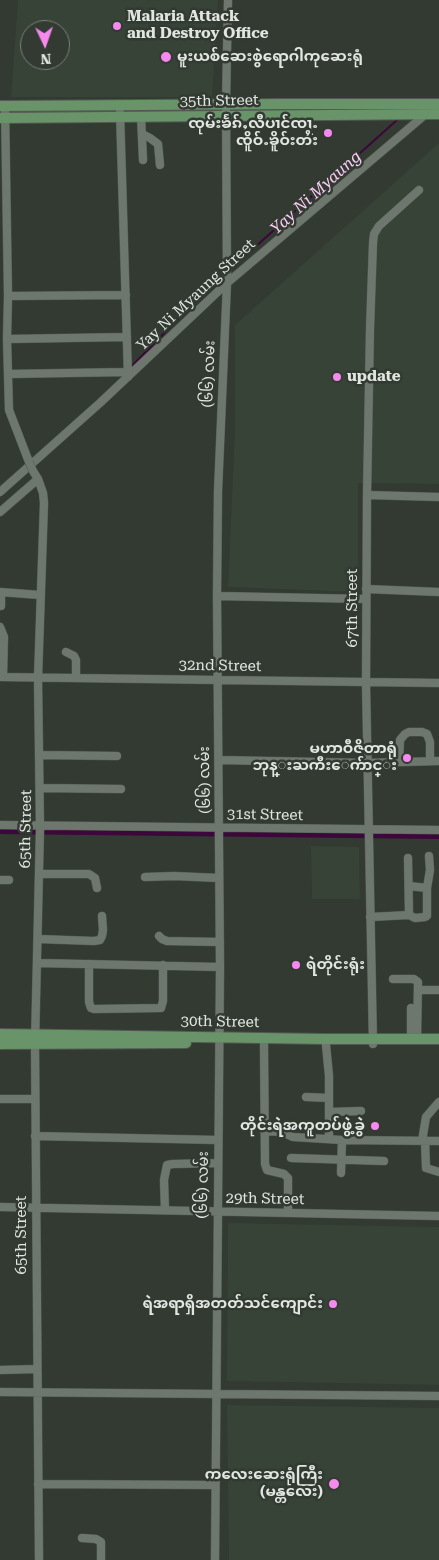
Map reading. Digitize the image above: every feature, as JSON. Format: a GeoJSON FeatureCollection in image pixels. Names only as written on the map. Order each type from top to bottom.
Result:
{"type":"FeatureCollection","features":[{"type":"Feature","properties":{"kind":"main road","name":"35th Street"},"geometry":{"type":"LineString","coordinates":[[2,106],[331,104],[439,106]]}},
{"type":"Feature","properties":{"kind":"main road"},"geometry":{"type":"LineString","coordinates":[[331,104],[331,115]]}},
{"type":"Feature","properties":{"kind":"main road","name":"35th Street"},"geometry":{"type":"LineString","coordinates":[[3,117],[439,114]]}},
{"type":"Feature","properties":{"kind":"main road","name":"30th Street"},"geometry":{"type":"LineString","coordinates":[[0,1034],[36,1033],[123,1039],[439,1044]]}},
{"type":"Feature","properties":{"kind":"main road","name":"30th Street"},"geometry":{"type":"LineString","coordinates":[[0,1044],[123,1039]]}},
{"type":"Feature","properties":{"kind":"main road","name":"30th Street"},"geometry":{"type":"LineString","coordinates":[[219,1040],[264,1044],[326,1045],[439,1039]]}},
{"type":"Feature","properties":{"kind":"street","name":"(၆၆) လမ်း"},"geometry":{"type":"LineString","coordinates":[[215,1560],[220,967],[216,596],[218,491],[227,283],[226,104],[228,0]]}},
{"type":"Feature","properties":{"kind":"street"},"geometry":{"type":"LineString","coordinates":[[8,374],[128,374],[120,105]]}},
{"type":"Feature","properties":{"kind":"street","name":"65th Street"},"geometry":{"type":"LineString","coordinates":[[2,106],[8,296],[9,410],[28,462],[38,479],[43,493],[44,504],[38,678],[40,829],[35,1044],[39,1560]]}},
{"type":"Feature","properties":{"kind":"street","name":"Yay Ni Myaung Street"},"geometry":{"type":"LineString","coordinates":[[0,492],[227,283],[425,114],[439,106]]}},
{"type":"Feature","properties":{"kind":"street"},"geometry":{"type":"LineString","coordinates":[[141,116],[143,160]]}},
{"type":"Feature","properties":{"kind":"street"},"geometry":{"type":"LineString","coordinates":[[142,134],[158,144],[160,165]]}},
{"type":"Feature","properties":{"kind":"street","name":"67th Street"},"geometry":{"type":"LineString","coordinates":[[373,1042],[367,763],[366,589],[370,329],[374,234],[379,226],[419,190]]}},
{"type":"Feature","properties":{"kind":"street"},"geometry":{"type":"LineString","coordinates":[[8,296],[126,296]]}},
{"type":"Feature","properties":{"kind":"street"},"geometry":{"type":"LineString","coordinates":[[7,339],[126,337]]}},
{"type":"Feature","properties":{"kind":"street"},"geometry":{"type":"LineString","coordinates":[[0,410],[9,410]]}},
{"type":"Feature","properties":{"kind":"street"},"geometry":{"type":"LineString","coordinates":[[0,512],[38,479]]}},
{"type":"Feature","properties":{"kind":"street"},"geometry":{"type":"LineString","coordinates":[[367,494],[439,497]]}},
{"type":"Feature","properties":{"kind":"street"},"geometry":{"type":"LineString","coordinates":[[366,589],[439,592]]}},
{"type":"Feature","properties":{"kind":"street"},"geometry":{"type":"LineString","coordinates":[[1,606],[0,592],[40,595]]}},
{"type":"Feature","properties":{"kind":"street"},"geometry":{"type":"LineString","coordinates":[[216,596],[366,599]]}},
{"type":"Feature","properties":{"kind":"street"},"geometry":{"type":"LineString","coordinates":[[0,627],[4,637],[2,677]]}},
{"type":"Feature","properties":{"kind":"street"},"geometry":{"type":"LineString","coordinates":[[66,652],[74,656],[76,660],[76,678]]}},
{"type":"Feature","properties":{"kind":"street","name":"32nd Street"},"geometry":{"type":"LineString","coordinates":[[2,677],[439,683]]}},
{"type":"Feature","properties":{"kind":"street"},"geometry":{"type":"LineString","coordinates":[[400,762],[400,740],[404,734],[410,732],[427,734],[430,742],[430,761]]}},
{"type":"Feature","properties":{"kind":"street"},"geometry":{"type":"LineString","coordinates":[[40,756],[117,756]]}},
{"type":"Feature","properties":{"kind":"street"},"geometry":{"type":"LineString","coordinates":[[219,760],[367,763],[439,761]]}},
{"type":"Feature","properties":{"kind":"street"},"geometry":{"type":"LineString","coordinates":[[40,788],[122,789]]}},
{"type":"Feature","properties":{"kind":"street","name":"31st Street"},"geometry":{"type":"LineString","coordinates":[[0,825],[40,829],[219,835],[439,830]]}},
{"type":"Feature","properties":{"kind":"street"},"geometry":{"type":"LineString","coordinates":[[370,917],[409,915],[415,918],[426,916],[430,870],[429,856]]}},
{"type":"Feature","properties":{"kind":"street"},"geometry":{"type":"LineString","coordinates":[[408,858],[409,915]]}},
{"type":"Feature","properties":{"kind":"street"},"geometry":{"type":"LineString","coordinates":[[39,874],[89,874],[95,878],[97,888]]}},
{"type":"Feature","properties":{"kind":"street"},"geometry":{"type":"LineString","coordinates":[[145,877],[219,878]]}},
{"type":"Feature","properties":{"kind":"street"},"geometry":{"type":"LineString","coordinates":[[0,880],[9,880]]}},
{"type":"Feature","properties":{"kind":"street"},"geometry":{"type":"LineString","coordinates":[[409,886],[427,888]]}},
{"type":"Feature","properties":{"kind":"street"},"geometry":{"type":"LineString","coordinates":[[38,938],[100,940],[103,930],[102,916]]}},
{"type":"Feature","properties":{"kind":"street"},"geometry":{"type":"LineString","coordinates":[[159,936],[167,941],[220,942]]}},
{"type":"Feature","properties":{"kind":"street"},"geometry":{"type":"LineString","coordinates":[[38,963],[220,967]]}},
{"type":"Feature","properties":{"kind":"street"},"geometry":{"type":"LineString","coordinates":[[90,964],[89,1002],[91,1008],[94,1009],[161,1008],[163,1001],[163,965]]}},
{"type":"Feature","properties":{"kind":"street"},"geometry":{"type":"LineString","coordinates":[[393,979],[416,980],[418,982],[414,1039]]}},
{"type":"Feature","properties":{"kind":"street"},"geometry":{"type":"LineString","coordinates":[[418,990],[439,990]]}},
{"type":"Feature","properties":{"kind":"street"},"geometry":{"type":"LineString","coordinates":[[411,1008],[414,1039]]}},
{"type":"Feature","properties":{"kind":"street"},"geometry":{"type":"LineString","coordinates":[[264,1044],[265,1164],[267,1170],[284,1174],[288,1178],[288,1213]]}},
{"type":"Feature","properties":{"kind":"street"},"geometry":{"type":"LineString","coordinates":[[326,1045],[329,1076],[329,1139]]}},
{"type":"Feature","properties":{"kind":"street"},"geometry":{"type":"LineString","coordinates":[[306,1097],[329,1098]]}},
{"type":"Feature","properties":{"kind":"street"},"geometry":{"type":"LineString","coordinates":[[0,1099],[36,1099]]}},
{"type":"Feature","properties":{"kind":"street"},"geometry":{"type":"LineString","coordinates":[[439,1102],[426,1117],[424,1141],[426,1168],[439,1172]]}},
{"type":"Feature","properties":{"kind":"street"},"geometry":{"type":"LineString","coordinates":[[329,1112],[361,1111]]}},
{"type":"Feature","properties":{"kind":"street"},"geometry":{"type":"LineString","coordinates":[[264,1131],[282,1132],[293,1137],[342,1140],[439,1141]]}},
{"type":"Feature","properties":{"kind":"street"},"geometry":{"type":"LineString","coordinates":[[35,1136],[218,1140]]}},
{"type":"Feature","properties":{"kind":"street"},"geometry":{"type":"LineString","coordinates":[[341,1173],[342,1140]]}},
{"type":"Feature","properties":{"kind":"street"},"geometry":{"type":"LineString","coordinates":[[291,1158],[384,1161]]}},
{"type":"Feature","properties":{"kind":"street"},"geometry":{"type":"LineString","coordinates":[[165,1210],[164,1187],[165,1167],[167,1165],[217,1162]]}},
{"type":"Feature","properties":{"kind":"street","name":"29th Street"},"geometry":{"type":"LineString","coordinates":[[0,1207],[439,1216]]}},
{"type":"Feature","properties":{"kind":"street"},"geometry":{"type":"LineString","coordinates":[[0,1370],[37,1369]]}},
{"type":"Feature","properties":{"kind":"street"},"geometry":{"type":"LineString","coordinates":[[0,1392],[439,1396]]}},
{"type":"Feature","properties":{"kind":"street"},"geometry":{"type":"LineString","coordinates":[[38,1484],[215,1484]]}},
{"type":"Feature","properties":{"kind":"street"},"geometry":{"type":"LineString","coordinates":[[82,1538],[96,1539],[100,1542],[101,1560]]}},
{"type":"Feature","properties":{"kind":"shaded area"},"geometry":{"type":"Polygon","coordinates":[[[18,0],[218,0],[212,97],[11,97],[18,0]]]}},
{"type":"Feature","properties":{"kind":"shaded area","name":"update"},"geometry":{"type":"Polygon","coordinates":[[[439,143],[439,484],[358,483],[358,592],[228,587],[235,430],[235,325],[439,143]]]}},
{"type":"Feature","properties":{"kind":"shaded area"},"geometry":{"type":"Polygon","coordinates":[[[311,846],[359,847],[360,899],[312,899],[311,846]]]}},
{"type":"Feature","properties":{"kind":"shaded area","name":"ရဲအရာရှိအတတ်သင်ကျောင်း"},"geometry":{"type":"Polygon","coordinates":[[[228,1223],[439,1227],[439,1385],[227,1381],[228,1223]]]}},
{"type":"Feature","properties":{"kind":"shaded area","name":"ကလေးဆေးရုံကြီး (မန္တလေး)"},"geometry":{"type":"Polygon","coordinates":[[[227,1405],[439,1408],[439,1560],[229,1560],[227,1405]]]}},
{"type":"Feature","properties":{"kind":"waterway","name":"Yay Ni Myaung"},"geometry":{"type":"LineString","coordinates":[[235,265],[397,120]]}},
{"type":"Feature","properties":{"kind":"waterway","name":"Yay Ni Myaung"},"geometry":{"type":"LineString","coordinates":[[132,366],[213,283]]}},
{"type":"Feature","properties":{"kind":"waterway"},"geometry":{"type":"LineString","coordinates":[[0,830],[439,835]]}},
{"type":"Feature","properties":{"kind":"place","name":"Malaria Attack and Destroy Office"},"geometry":{"type":"Point","coordinates":[117,26]}},
{"type":"Feature","properties":{"kind":"place","name":"မူးယစ်ဆေးစွဲရောဂါကုဆေးရုံ"},"geometry":{"type":"Point","coordinates":[166,57]}},
{"type":"Feature","properties":{"kind":"place","name":"ၸုမ်းၶႅၵ်ႇလီပၢင်ၸႃႉ ၸိူဝ်ႉၶိူဝ်းတႆး"},"geometry":{"type":"Point","coordinates":[328,133]}},
{"type":"Feature","properties":{"kind":"place","name":"update"},"geometry":{"type":"Point","coordinates":[337,377]}},
{"type":"Feature","properties":{"kind":"place","name":"မဟာဝီဇိတာရုံ ဘုန္းႀကီးေက်ာင္း"},"geometry":{"type":"Point","coordinates":[407,758]}},
{"type":"Feature","properties":{"kind":"place","name":"ရဲတိုင်းရုံး"},"geometry":{"type":"Point","coordinates":[296,965]}},
{"type":"Feature","properties":{"kind":"place","name":"တိုင်းရဲအကူတပ်ဖွဲ့ခွဲ"},"geometry":{"type":"Point","coordinates":[375,1126]}},
{"type":"Feature","properties":{"kind":"place","name":"ရဲအရာရှိအတတ်သင်ကျောင်း"},"geometry":{"type":"Point","coordinates":[333,1304]}},
{"type":"Feature","properties":{"kind":"place","name":"ကလေးဆေးရုံကြီး (မန္တလေး)"},"geometry":{"type":"Point","coordinates":[334,1484]}}]}
